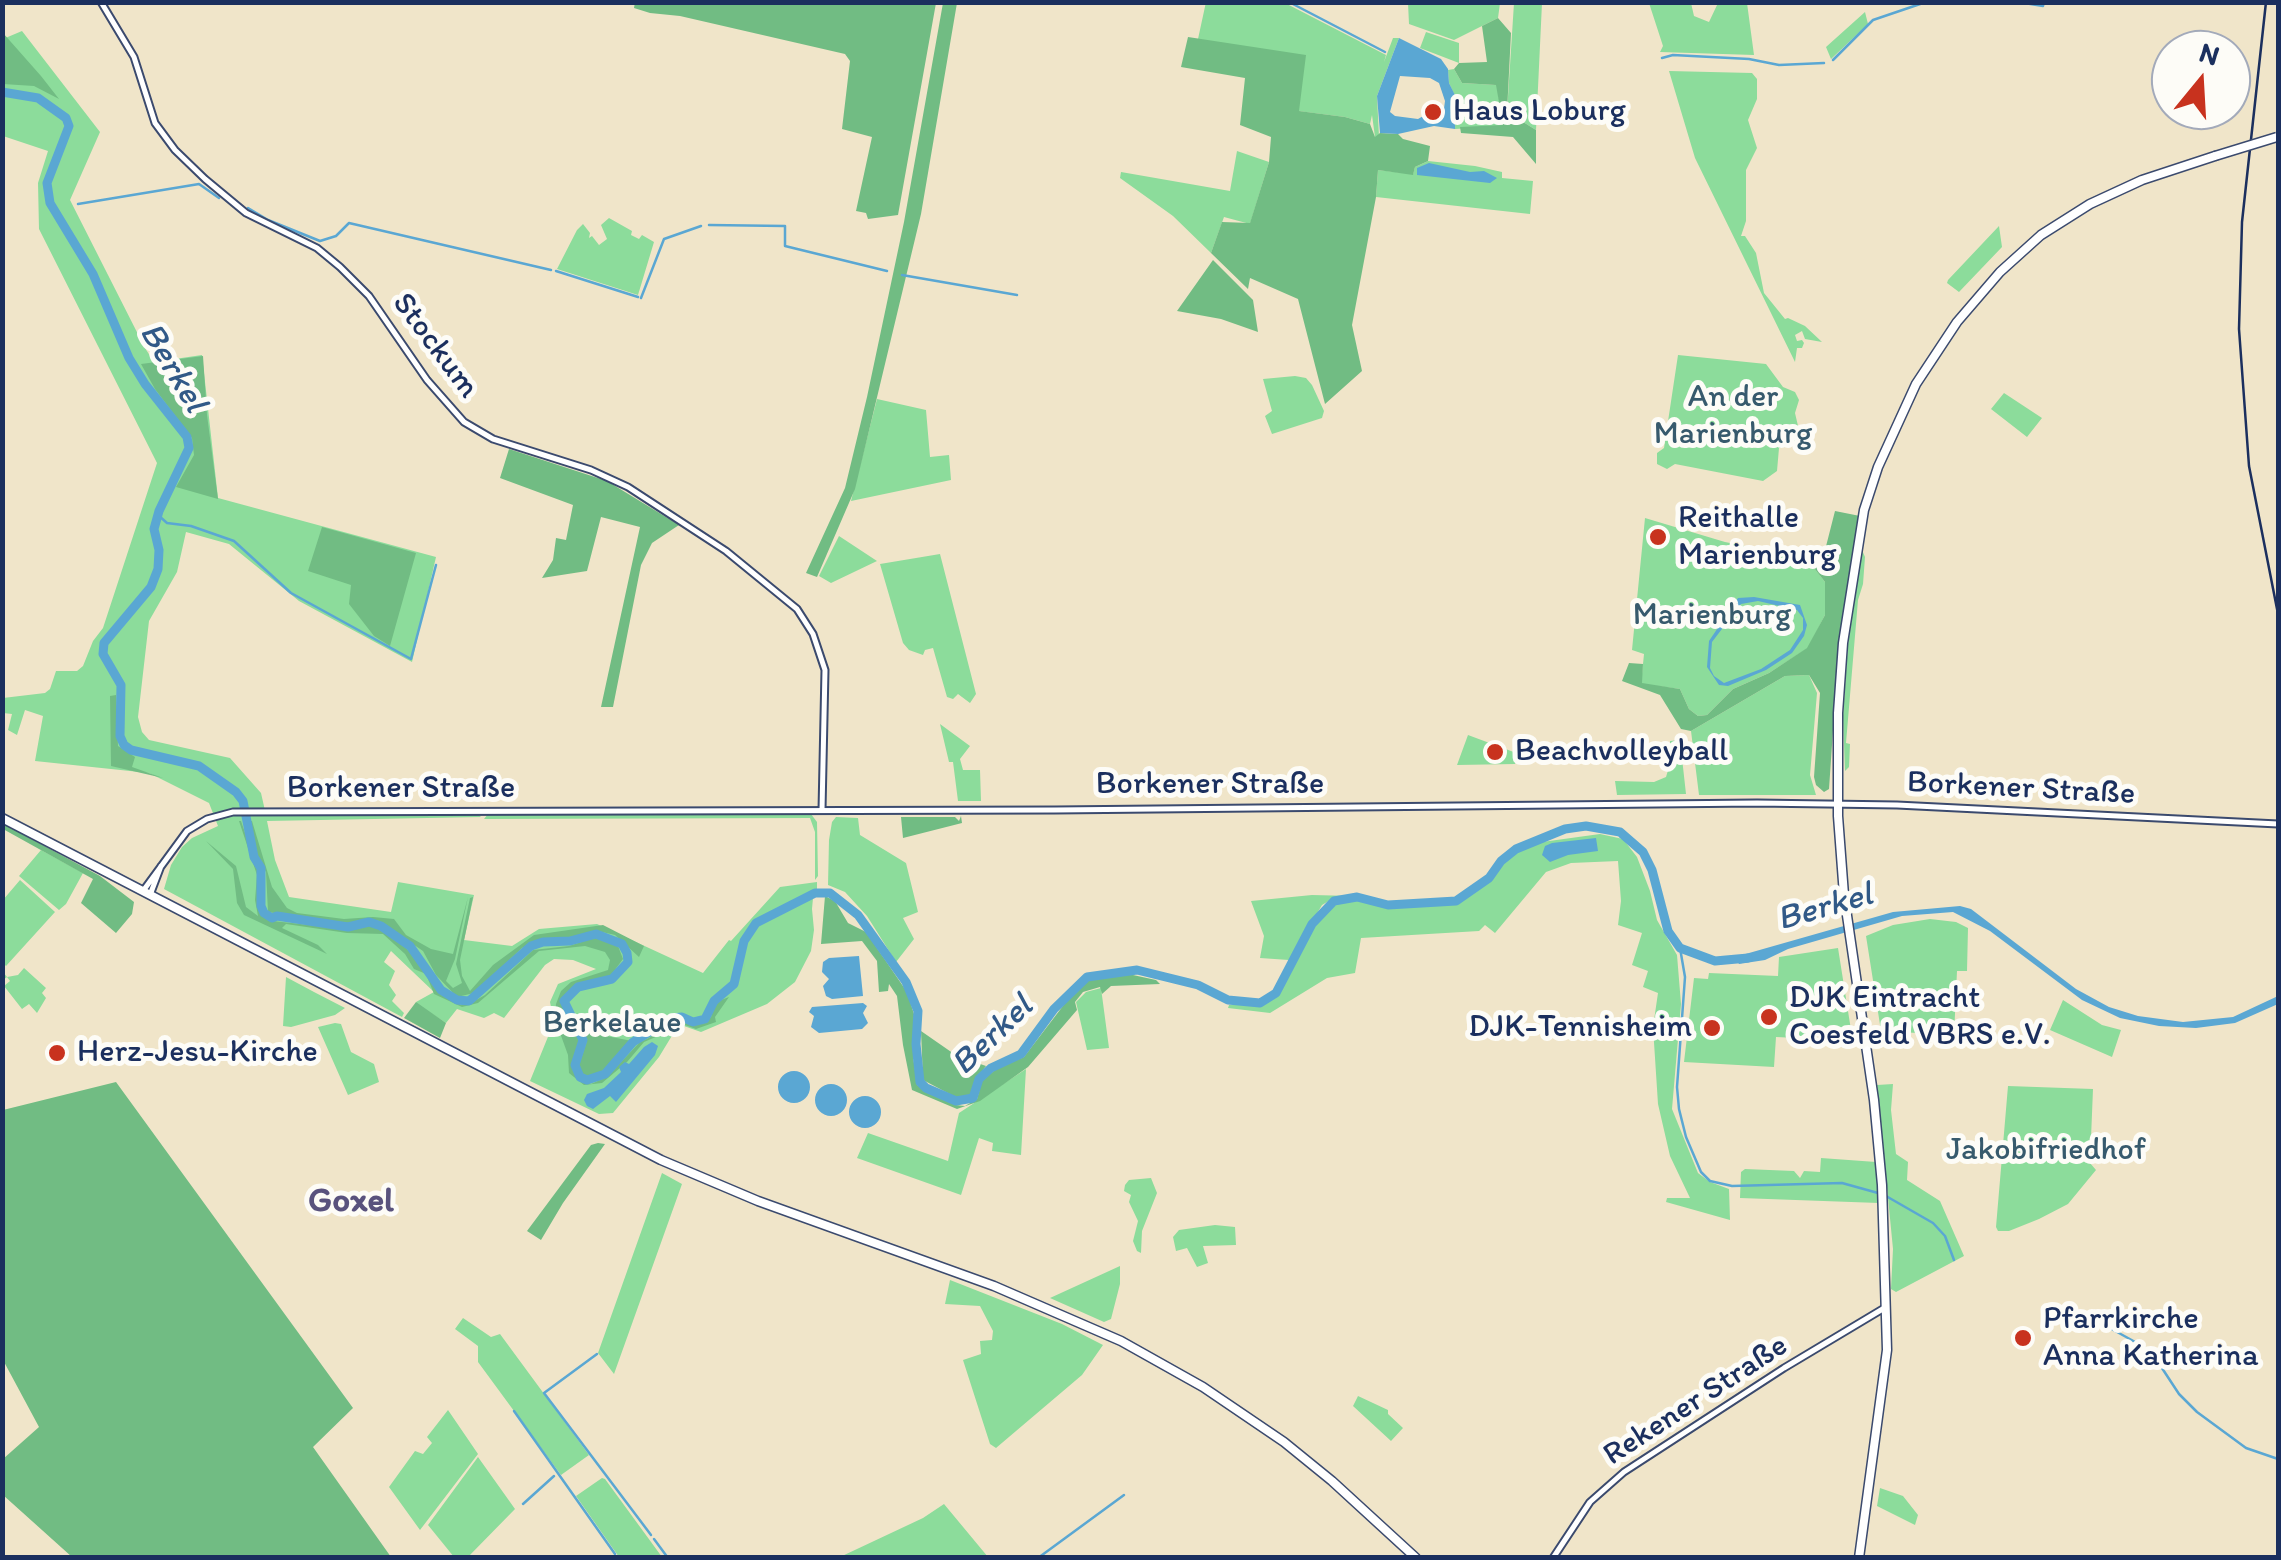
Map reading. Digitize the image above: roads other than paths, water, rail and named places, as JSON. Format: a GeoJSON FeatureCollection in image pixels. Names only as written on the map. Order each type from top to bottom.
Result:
{"type":"FeatureCollection","features":[{"type":"Feature","properties":{"kind":"main road"},"geometry":{"type":"LineString","coordinates":[[1858,1558],[1885,1366],[1886,1307],[1882,1185],[1847,913],[1838,804],[1839,684],[1853,566],[1872,484],[1916,384],[1971,304],[2041,235],[2113,192],[2278,137]]}},
{"type":"Feature","properties":{"kind":"main road"},"geometry":{"type":"LineString","coordinates":[[2,818],[661,1160],[782,1210],[1036,1303],[1134,1348],[1219,1397],[1284,1442],[1356,1501],[1416,1558]]}},
{"type":"Feature","properties":{"kind":"street","name":"Stockum"},"geometry":{"type":"LineString","coordinates":[[100,2],[137,62],[155,123],[168,142],[235,205],[317,248],[340,267],[370,296],[427,380],[464,422],[493,439],[591,470],[628,487],[718,545],[797,609],[813,634],[825,670],[822,810]]}},
{"type":"Feature","properties":{"kind":"street","name":"Borkener Straße"},"geometry":{"type":"LineString","coordinates":[[147,893],[162,863],[187,832],[219,814],[233,812],[1838,804],[2278,824]]}},
{"type":"Feature","properties":{"kind":"street","name":"Rekener Straße"},"geometry":{"type":"LineString","coordinates":[[1552,1558],[1590,1502],[1624,1472],[1886,1307]]}},
{"type":"Feature","properties":{"kind":"water","name":"Haus Loburg"},"geometry":{"type":"Polygon","coordinates":[[[1399,38],[1441,59],[1448,69],[1456,97],[1455,129],[1434,126],[1398,134],[1380,133],[1377,96],[1399,38]],[[1400,76],[1390,112],[1418,119],[1425,115],[1443,116],[1445,101],[1439,83],[1430,78],[1400,76]]]}},
{"type":"Feature","properties":{"kind":"water"},"geometry":{"type":"Polygon","coordinates":[[[1429,163],[1470,172],[1484,171],[1497,178],[1490,183],[1417,175],[1417,168],[1429,163]]]}},
{"type":"Feature","properties":{"kind":"water"},"geometry":{"type":"Polygon","coordinates":[[[1738,598],[1800,605],[1807,625],[1792,653],[1766,670],[1728,686],[1719,685],[1707,667],[1709,641],[1738,598]],[[1758,601],[1741,604],[1712,642],[1710,668],[1714,676],[1724,683],[1761,669],[1790,650],[1803,630],[1803,618],[1797,610],[1758,601]]]}},
{"type":"Feature","properties":{"kind":"water"},"geometry":{"type":"Polygon","coordinates":[[[1596,838],[1598,851],[1550,862],[1542,855],[1545,846],[1552,843],[1596,838]]]}},
{"type":"Feature","properties":{"kind":"water"},"geometry":{"type":"Polygon","coordinates":[[[1960,906],[1971,909],[2076,989],[2109,1007],[2138,1016],[2183,1022],[2233,1017],[2278,996],[2278,1004],[2235,1023],[2196,1028],[2120,1018],[2082,1000],[1990,931],[1953,912],[1902,916],[1788,949],[1765,960],[1739,964],[1735,957],[1893,912],[1960,906]]]}},
{"type":"Feature","properties":{"kind":"water"},"geometry":{"type":"Polygon","coordinates":[[[859,956],[863,996],[826,996],[823,986],[829,979],[822,972],[823,962],[859,956]]]}},
{"type":"Feature","properties":{"kind":"water"},"geometry":{"type":"Polygon","coordinates":[[[863,1003],[867,1006],[863,1013],[868,1023],[862,1029],[819,1033],[811,1027],[812,1007],[863,1003]]]}},
{"type":"Feature","properties":{"kind":"water"},"geometry":{"type":"Polygon","coordinates":[[[652,1042],[658,1046],[655,1055],[616,1102],[610,1096],[593,1109],[587,1106],[587,1094],[604,1088],[621,1072],[619,1067],[625,1062],[629,1064],[652,1042]]]}},
{"type":"Feature","properties":{"kind":"water"},"geometry":{"type":"Polygon","coordinates":[[[794,1071],[805,1076],[810,1087],[805,1098],[794,1103],[783,1098],[778,1087],[783,1076],[794,1071]]]}},
{"type":"Feature","properties":{"kind":"water"},"geometry":{"type":"Polygon","coordinates":[[[831,1084],[842,1089],[847,1100],[842,1111],[831,1116],[820,1111],[815,1100],[820,1089],[831,1084]]]}},
{"type":"Feature","properties":{"kind":"water"},"geometry":{"type":"Polygon","coordinates":[[[865,1096],[876,1101],[881,1112],[876,1123],[865,1128],[854,1123],[849,1112],[854,1101],[865,1096]]]}},
{"type":"Feature","properties":{"kind":"waterway"},"geometry":{"type":"LineString","coordinates":[[1289,2],[1385,52]]}},
{"type":"Feature","properties":{"kind":"waterway"},"geometry":{"type":"LineString","coordinates":[[1833,60],[1873,20],[1926,2]]}},
{"type":"Feature","properties":{"kind":"waterway"},"geometry":{"type":"LineString","coordinates":[[2018,2],[2043,6],[2044,2]]}},
{"type":"Feature","properties":{"kind":"waterway"},"geometry":{"type":"LineString","coordinates":[[1662,58],[1673,55],[1749,59],[1779,65],[1824,63]]}},
{"type":"Feature","properties":{"kind":"waterway","name":"Berkel"},"geometry":{"type":"LineString","coordinates":[[2,92],[38,98],[66,118],[69,126],[47,183],[50,203],[93,274],[129,358],[187,437],[189,448],[154,529],[159,550],[158,569],[151,587],[104,643],[103,654],[121,685],[120,736],[124,745],[199,766],[236,792],[243,801],[254,857],[261,868],[264,913],[272,918],[348,927],[369,922],[381,926],[410,946],[441,990],[457,1000],[469,1001],[531,946],[596,934],[622,944],[628,962],[612,979],[578,987],[564,1001],[583,1040],[575,1065],[580,1077],[587,1080],[605,1074],[633,1042],[673,1018],[693,1022],[705,1019],[714,1001],[734,984],[744,941],[756,923],[815,893],[830,893],[858,915],[906,982],[918,1011],[920,1082],[956,1101],[973,1098],[979,1079],[991,1068],[1021,1054],[1054,1009],[1087,977],[1137,970],[1198,985],[1228,1000],[1260,1003],[1276,993],[1312,924],[1334,901],[1357,897],[1388,905],[1456,901],[1489,878],[1516,849],[1565,829],[1586,826],[1620,832],[1643,852],[1652,870],[1668,931],[1680,948],[1715,961],[1748,958]]}},
{"type":"Feature","properties":{"kind":"waterway"},"geometry":{"type":"LineString","coordinates":[[78,204],[199,184],[219,198]]}},
{"type":"Feature","properties":{"kind":"waterway"},"geometry":{"type":"LineString","coordinates":[[248,208],[320,241],[336,236],[349,223],[551,270]]}},
{"type":"Feature","properties":{"kind":"waterway"},"geometry":{"type":"LineString","coordinates":[[709,225],[785,226],[785,246],[887,271]]}},
{"type":"Feature","properties":{"kind":"waterway"},"geometry":{"type":"LineString","coordinates":[[641,298],[664,239],[701,226]]}},
{"type":"Feature","properties":{"kind":"waterway"},"geometry":{"type":"LineString","coordinates":[[556,271],[638,297]]}},
{"type":"Feature","properties":{"kind":"waterway"},"geometry":{"type":"LineString","coordinates":[[902,275],[1017,295]]}},
{"type":"Feature","properties":{"kind":"waterway"},"geometry":{"type":"LineString","coordinates":[[158,515],[167,523],[191,526],[234,541],[291,593],[411,659],[436,565]]}},
{"type":"Feature","properties":{"kind":"waterway"},"geometry":{"type":"LineString","coordinates":[[1680,948],[1685,977],[1679,1109],[1701,1172],[1710,1181],[1732,1186],[1842,1183],[1878,1193]]}},
{"type":"Feature","properties":{"kind":"waterway"},"geometry":{"type":"LineString","coordinates":[[1886,1196],[1933,1223],[1945,1236],[1954,1260]]}},
{"type":"Feature","properties":{"kind":"waterway"},"geometry":{"type":"LineString","coordinates":[[2061,1316],[2108,1327],[2137,1343],[2156,1359],[2179,1394],[2197,1412],[2246,1448],[2278,1459]]}},
{"type":"Feature","properties":{"kind":"waterway"},"geometry":{"type":"LineString","coordinates":[[597,1354],[544,1393],[651,1535]]}},
{"type":"Feature","properties":{"kind":"waterway"},"geometry":{"type":"LineString","coordinates":[[514,1411],[615,1554]]}},
{"type":"Feature","properties":{"kind":"waterway"},"geometry":{"type":"LineString","coordinates":[[523,1504],[554,1476]]}},
{"type":"Feature","properties":{"kind":"waterway"},"geometry":{"type":"LineString","coordinates":[[1038,1558],[1124,1495]]}},
{"type":"Feature","properties":{"kind":"waterway"},"geometry":{"type":"LineString","coordinates":[[654,1539],[668,1558]]}},
{"type":"Feature","properties":{"kind":"railway"},"geometry":{"type":"LineString","coordinates":[[2266,2],[2242,222],[2239,329],[2249,466],[2278,614]]}},
{"type":"Feature","properties":{"kind":"place","name":"Haus Loburg"},"geometry":{"type":"Point","coordinates":[1433,112]}},
{"type":"Feature","properties":{"kind":"place","name":"Reithalle Marienburg"},"geometry":{"type":"Point","coordinates":[1658,537]}},
{"type":"Feature","properties":{"kind":"place","name":"Beachvolleyball"},"geometry":{"type":"Point","coordinates":[1495,752]}},
{"type":"Feature","properties":{"kind":"place","name":"DJK Eintracht Coesfeld VBRS e.V."},"geometry":{"type":"Point","coordinates":[1769,1017]}},
{"type":"Feature","properties":{"kind":"place","name":"DJK-Tennisheim"},"geometry":{"type":"Point","coordinates":[1712,1028]}},
{"type":"Feature","properties":{"kind":"place","name":"Herz-Jesu-Kirche"},"geometry":{"type":"Point","coordinates":[57,1053]}},
{"type":"Feature","properties":{"kind":"place","name":"Pfarrkirche Anna Katherina"},"geometry":{"type":"Point","coordinates":[2023,1338]}},
{"type":"Feature","properties":{"kind":"district","name":"Goxel"},"geometry":{"type":"Point","coordinates":[351,1202]}},
{"type":"Feature","properties":{"kind":"park label","name":"An der Marienburg"},"geometry":{"type":"Point","coordinates":[1733,416]}},
{"type":"Feature","properties":{"kind":"park label","name":"Marienburg"},"geometry":{"type":"Point","coordinates":[1712,616]}},
{"type":"Feature","properties":{"kind":"park label","name":"Berkelaue"},"geometry":{"type":"Point","coordinates":[612,1024]}},
{"type":"Feature","properties":{"kind":"park label","name":"Jakobifriedhof"},"geometry":{"type":"Point","coordinates":[2046,1151]}}]}
